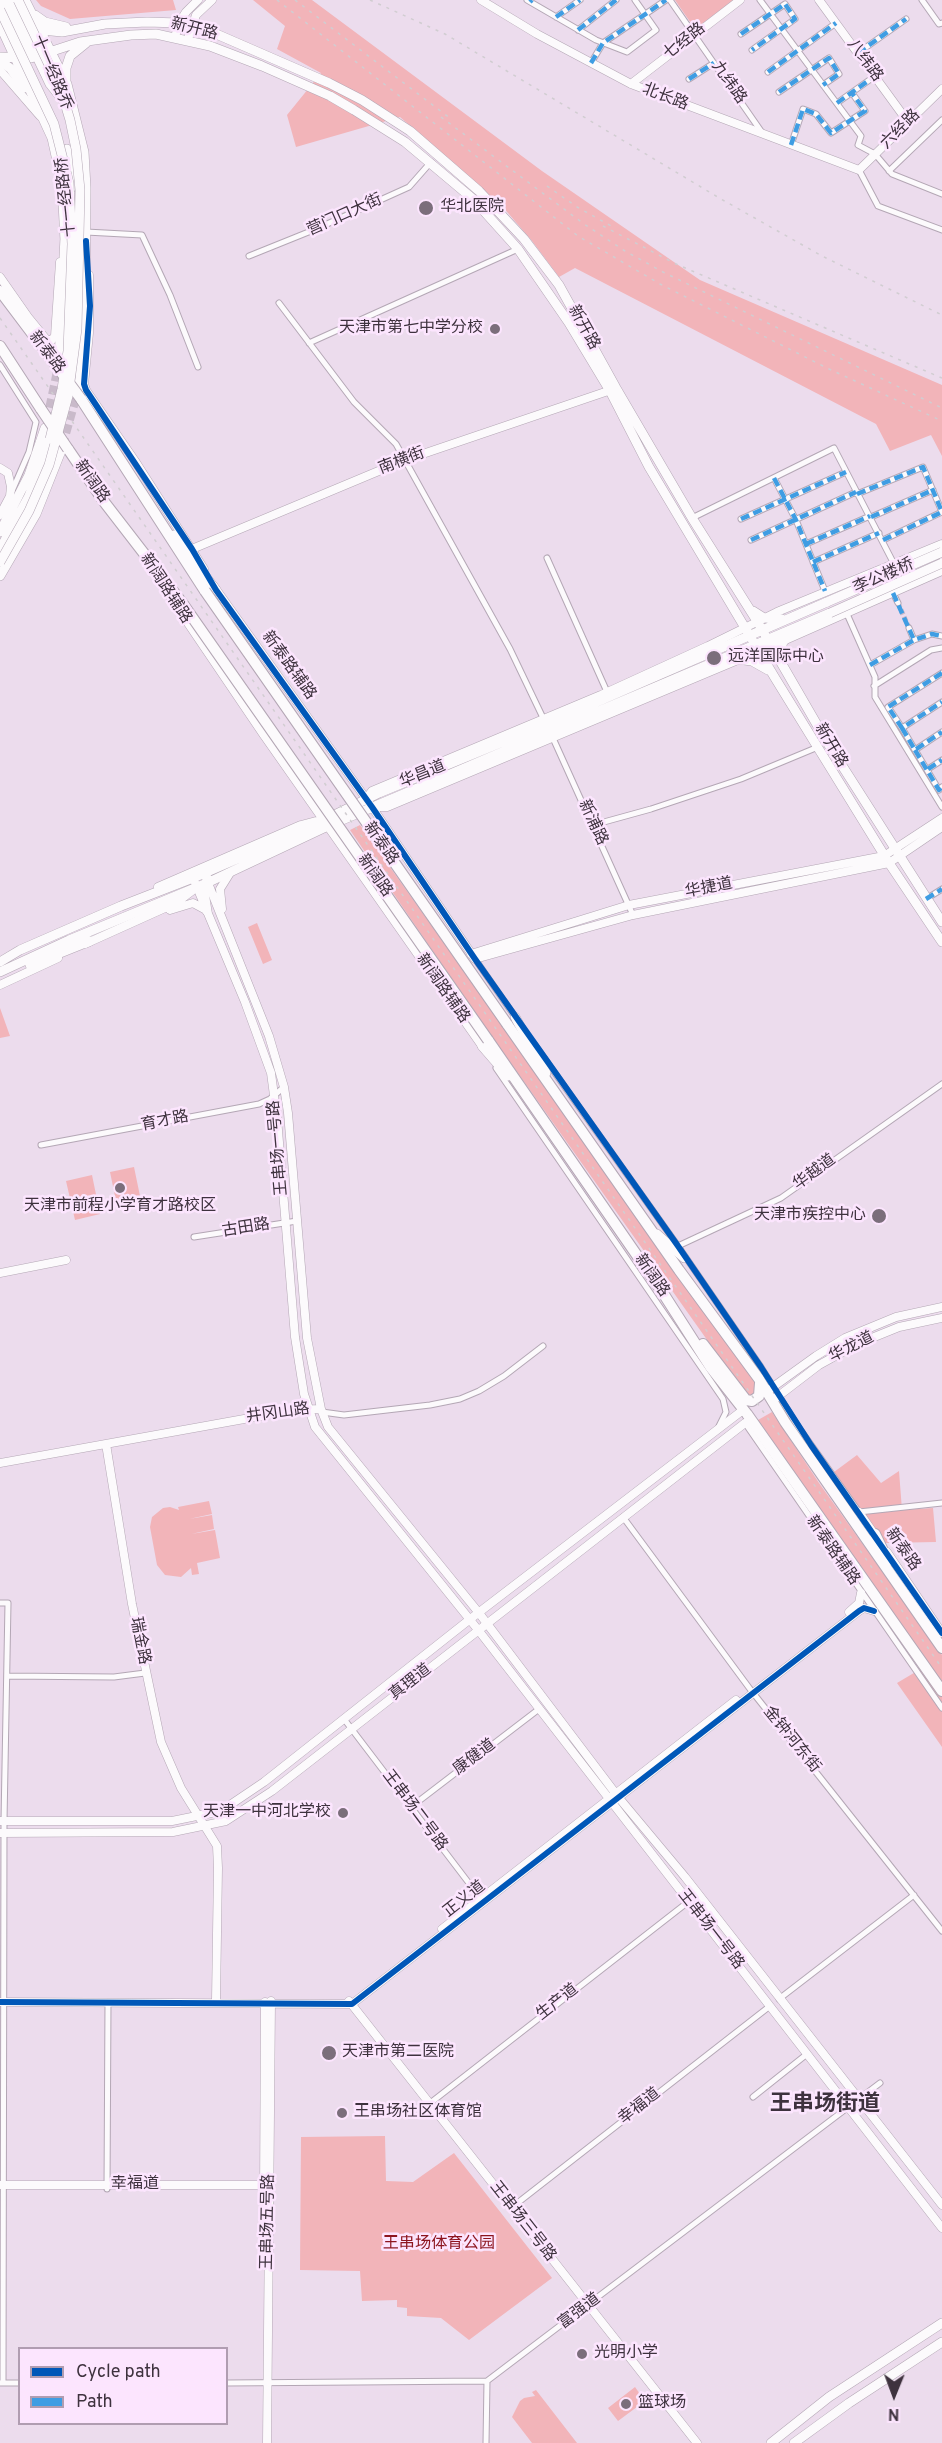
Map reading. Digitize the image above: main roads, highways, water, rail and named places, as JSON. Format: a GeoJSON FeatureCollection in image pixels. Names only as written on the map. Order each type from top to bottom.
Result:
{"type":"FeatureCollection","features":[{"type":"Feature","properties":{"kind":"highway","name":"新泰路"},"geometry":{"type":"LineString","coordinates":[[0,291],[55,360],[154,511],[511,1021],[557,1094],[759,1379],[773,1393],[830,1489],[937,1633]]}},
{"type":"Feature","properties":{"kind":"highway","name":"新阔路"},"geometry":{"type":"LineString","coordinates":[[0,346],[41,409],[64,450],[183,604],[485,1043],[526,1095],[680,1327],[743,1410],[942,1691]]}},
{"type":"Feature","properties":{"kind":"highway"},"geometry":{"type":"LineString","coordinates":[[680,1327],[712,1355],[746,1400],[752,1401],[759,1396],[759,1379]]}},
{"type":"Feature","properties":{"kind":"highway"},"geometry":{"type":"LineString","coordinates":[[874,1534],[886,1557],[937,1633],[942,1648]]}},
{"type":"Feature","properties":{"kind":"main road","name":"十一经路桥"},"geometry":{"type":"LineString","coordinates":[[2,0],[10,6],[65,162],[72,234],[73,327],[68,396],[52,454],[29,510],[2,563]]}},
{"type":"Feature","properties":{"kind":"main road"},"geometry":{"type":"LineString","coordinates":[[25,0],[67,84]]}},
{"type":"Feature","properties":{"kind":"main road"},"geometry":{"type":"LineString","coordinates":[[10,6],[0,27],[45,121],[60,170],[65,241]]}},
{"type":"Feature","properties":{"kind":"main road"},"geometry":{"type":"LineString","coordinates":[[10,6],[28,24],[42,30]]}},
{"type":"Feature","properties":{"kind":"main road"},"geometry":{"type":"LineString","coordinates":[[10,6],[34,57],[55,92],[76,115]]}},
{"type":"Feature","properties":{"kind":"main road","name":"十一经路乔"},"geometry":{"type":"LineString","coordinates":[[10,6],[61,90],[76,149],[80,190],[73,327]]}},
{"type":"Feature","properties":{"kind":"main road"},"geometry":{"type":"LineString","coordinates":[[33,13],[45,22],[61,26],[90,27]]}},
{"type":"Feature","properties":{"kind":"main road","name":"新开路"},"geometry":{"type":"LineString","coordinates":[[42,30],[62,32],[147,22],[179,23],[214,33],[329,83],[387,116],[435,151],[516,229],[540,259],[578,316],[649,467],[736,612],[762,636]]}},
{"type":"Feature","properties":{"kind":"main road","name":"新开路"},"geometry":{"type":"LineString","coordinates":[[0,59],[34,57],[97,39],[156,34],[188,39],[262,66],[330,96],[381,125],[431,162],[473,199],[518,249],[613,390],[748,606],[762,636],[942,922]]}},
{"type":"Feature","properties":{"kind":"main road"},"geometry":{"type":"LineString","coordinates":[[81,385],[84,348],[86,172],[84,152],[65,74],[70,56],[80,46],[97,39]]}},
{"type":"Feature","properties":{"kind":"main road"},"geometry":{"type":"LineString","coordinates":[[0,59],[10,68],[38,107]]}},
{"type":"Feature","properties":{"kind":"main road"},"geometry":{"type":"LineString","coordinates":[[38,107],[38,94],[48,90],[76,115]]}},
{"type":"Feature","properties":{"kind":"main road"},"geometry":{"type":"LineString","coordinates":[[45,121],[59,134],[76,161],[82,159],[84,152]]}},
{"type":"Feature","properties":{"kind":"main road"},"geometry":{"type":"LineString","coordinates":[[55,360],[72,172],[67,148]]}},
{"type":"Feature","properties":{"kind":"main road"},"geometry":{"type":"LineString","coordinates":[[72,172],[86,172]]}},
{"type":"Feature","properties":{"kind":"main road"},"geometry":{"type":"LineString","coordinates":[[65,241],[86,237]]}},
{"type":"Feature","properties":{"kind":"main road"},"geometry":{"type":"LineString","coordinates":[[0,549],[29,496],[50,439],[73,327]]}},
{"type":"Feature","properties":{"kind":"main road"},"geometry":{"type":"LineString","coordinates":[[0,532],[21,492],[45,428]]}},
{"type":"Feature","properties":{"kind":"main road"},"geometry":{"type":"LineString","coordinates":[[0,576],[2,563],[36,514],[64,450]]}},
{"type":"Feature","properties":{"kind":"main road","name":"李公楼桥"},"geometry":{"type":"LineString","coordinates":[[827,602],[942,552]]}},
{"type":"Feature","properties":{"kind":"main road","name":"李公楼桥"},"geometry":{"type":"LineString","coordinates":[[830,613],[942,563]]}},
{"type":"Feature","properties":{"kind":"main road","name":"华昌道"},"geometry":{"type":"LineString","coordinates":[[762,636],[787,619],[827,602]]}},
{"type":"Feature","properties":{"kind":"main road","name":"华昌道"},"geometry":{"type":"LineString","coordinates":[[0,962],[20,950],[121,906],[178,884],[201,880],[220,867],[762,636],[792,629],[830,613]]}},
{"type":"Feature","properties":{"kind":"main road"},"geometry":{"type":"LineString","coordinates":[[785,670],[781,656],[783,641],[792,629]]}},
{"type":"Feature","properties":{"kind":"main road"},"geometry":{"type":"LineString","coordinates":[[762,636],[775,678]]}},
{"type":"Feature","properties":{"kind":"main road"},"geometry":{"type":"LineString","coordinates":[[720,654],[760,665],[775,678]]}},
{"type":"Feature","properties":{"kind":"main road","name":"华昌道"},"geometry":{"type":"LineString","coordinates":[[548,728],[609,694],[720,654]]}},
{"type":"Feature","properties":{"kind":"main road","name":"新开路"},"geometry":{"type":"LineString","coordinates":[[775,678],[886,859],[942,942]]}},
{"type":"Feature","properties":{"kind":"main road","name":"华昌道"},"geometry":{"type":"LineString","coordinates":[[0,972],[201,880],[234,868],[325,823]]}},
{"type":"Feature","properties":{"kind":"main road"},"geometry":{"type":"LineString","coordinates":[[201,880],[207,911]]}},
{"type":"Feature","properties":{"kind":"main road","name":"华昌道"},"geometry":{"type":"LineString","coordinates":[[0,978],[90,941]]}},
{"type":"Feature","properties":{"kind":"main road"},"geometry":{"type":"LineString","coordinates":[[652,1230],[684,1258]]}},
{"type":"Feature","properties":{"kind":"main road"},"geometry":{"type":"LineString","coordinates":[[771,2443],[829,2397],[942,2323]]}},
{"type":"Feature","properties":{"kind":"main road"},"geometry":{"type":"LineString","coordinates":[[794,2443],[849,2403],[942,2342]]}},
{"type":"Feature","properties":{"kind":"tunnel"},"geometry":{"type":"LineString","coordinates":[[47,421],[59,364]]}},
{"type":"Feature","properties":{"kind":"tunnel"},"geometry":{"type":"LineString","coordinates":[[62,446],[78,390]]}},
{"type":"Feature","properties":{"kind":"tunnel"},"geometry":{"type":"LineString","coordinates":[[898,603],[909,628]]}},
{"type":"Feature","properties":{"kind":"railway"},"geometry":{"type":"LineString","coordinates":[[277,0],[578,236],[660,284],[829,369],[942,421]]}},
{"type":"Feature","properties":{"kind":"railway"},"geometry":{"type":"LineString","coordinates":[[295,0],[451,119]]}},
{"type":"Feature","properties":{"kind":"railway"},"geometry":{"type":"LineString","coordinates":[[370,0],[445,34],[721,199],[822,256],[942,315]]}},
{"type":"Feature","properties":{"kind":"railway"},"geometry":{"type":"LineString","coordinates":[[441,117],[584,224],[625,251],[663,272],[942,408]]}},
{"type":"Feature","properties":{"kind":"railway"},"geometry":{"type":"LineString","coordinates":[[547,186],[577,207],[613,227]]}},
{"type":"Feature","properties":{"kind":"railway"},"geometry":{"type":"LineString","coordinates":[[603,226],[676,264],[942,378]]}},
{"type":"Feature","properties":{"kind":"railway"},"geometry":{"type":"LineString","coordinates":[[0,318],[942,1668]]}},
{"type":"Feature","properties":{"kind":"place","name":"华北医院"},"geometry":{"type":"Point","coordinates":[426,208]}},
{"type":"Feature","properties":{"kind":"place","name":"天津市第七中学分校"},"geometry":{"type":"Point","coordinates":[495,329]}},
{"type":"Feature","properties":{"kind":"place","name":"远洋国际中心"},"geometry":{"type":"Point","coordinates":[714,658]}},
{"type":"Feature","properties":{"kind":"place","name":"天津市前程小学育才路校区"},"geometry":{"type":"Point","coordinates":[120,1188]}},
{"type":"Feature","properties":{"kind":"place","name":"天津市疾控中心"},"geometry":{"type":"Point","coordinates":[879,1216]}},
{"type":"Feature","properties":{"kind":"place","name":"天津一中河北学校"},"geometry":{"type":"Point","coordinates":[343,1813]}},
{"type":"Feature","properties":{"kind":"place","name":"天津市第二医院"},"geometry":{"type":"Point","coordinates":[329,2053]}},
{"type":"Feature","properties":{"kind":"place","name":"王串场社区体育馆"},"geometry":{"type":"Point","coordinates":[342,2113]}},
{"type":"Feature","properties":{"kind":"place","name":"光明小学"},"geometry":{"type":"Point","coordinates":[582,2354]}},
{"type":"Feature","properties":{"kind":"place","name":"篮球场"},"geometry":{"type":"Point","coordinates":[626,2404]}},
{"type":"Feature","properties":{"kind":"district","name":"王串场街道"},"geometry":{"type":"Point","coordinates":[825,2106]}},
{"type":"Feature","properties":{"kind":"park label","name":"王串场体育公园"},"geometry":{"type":"Point","coordinates":[439,2245]}}]}
